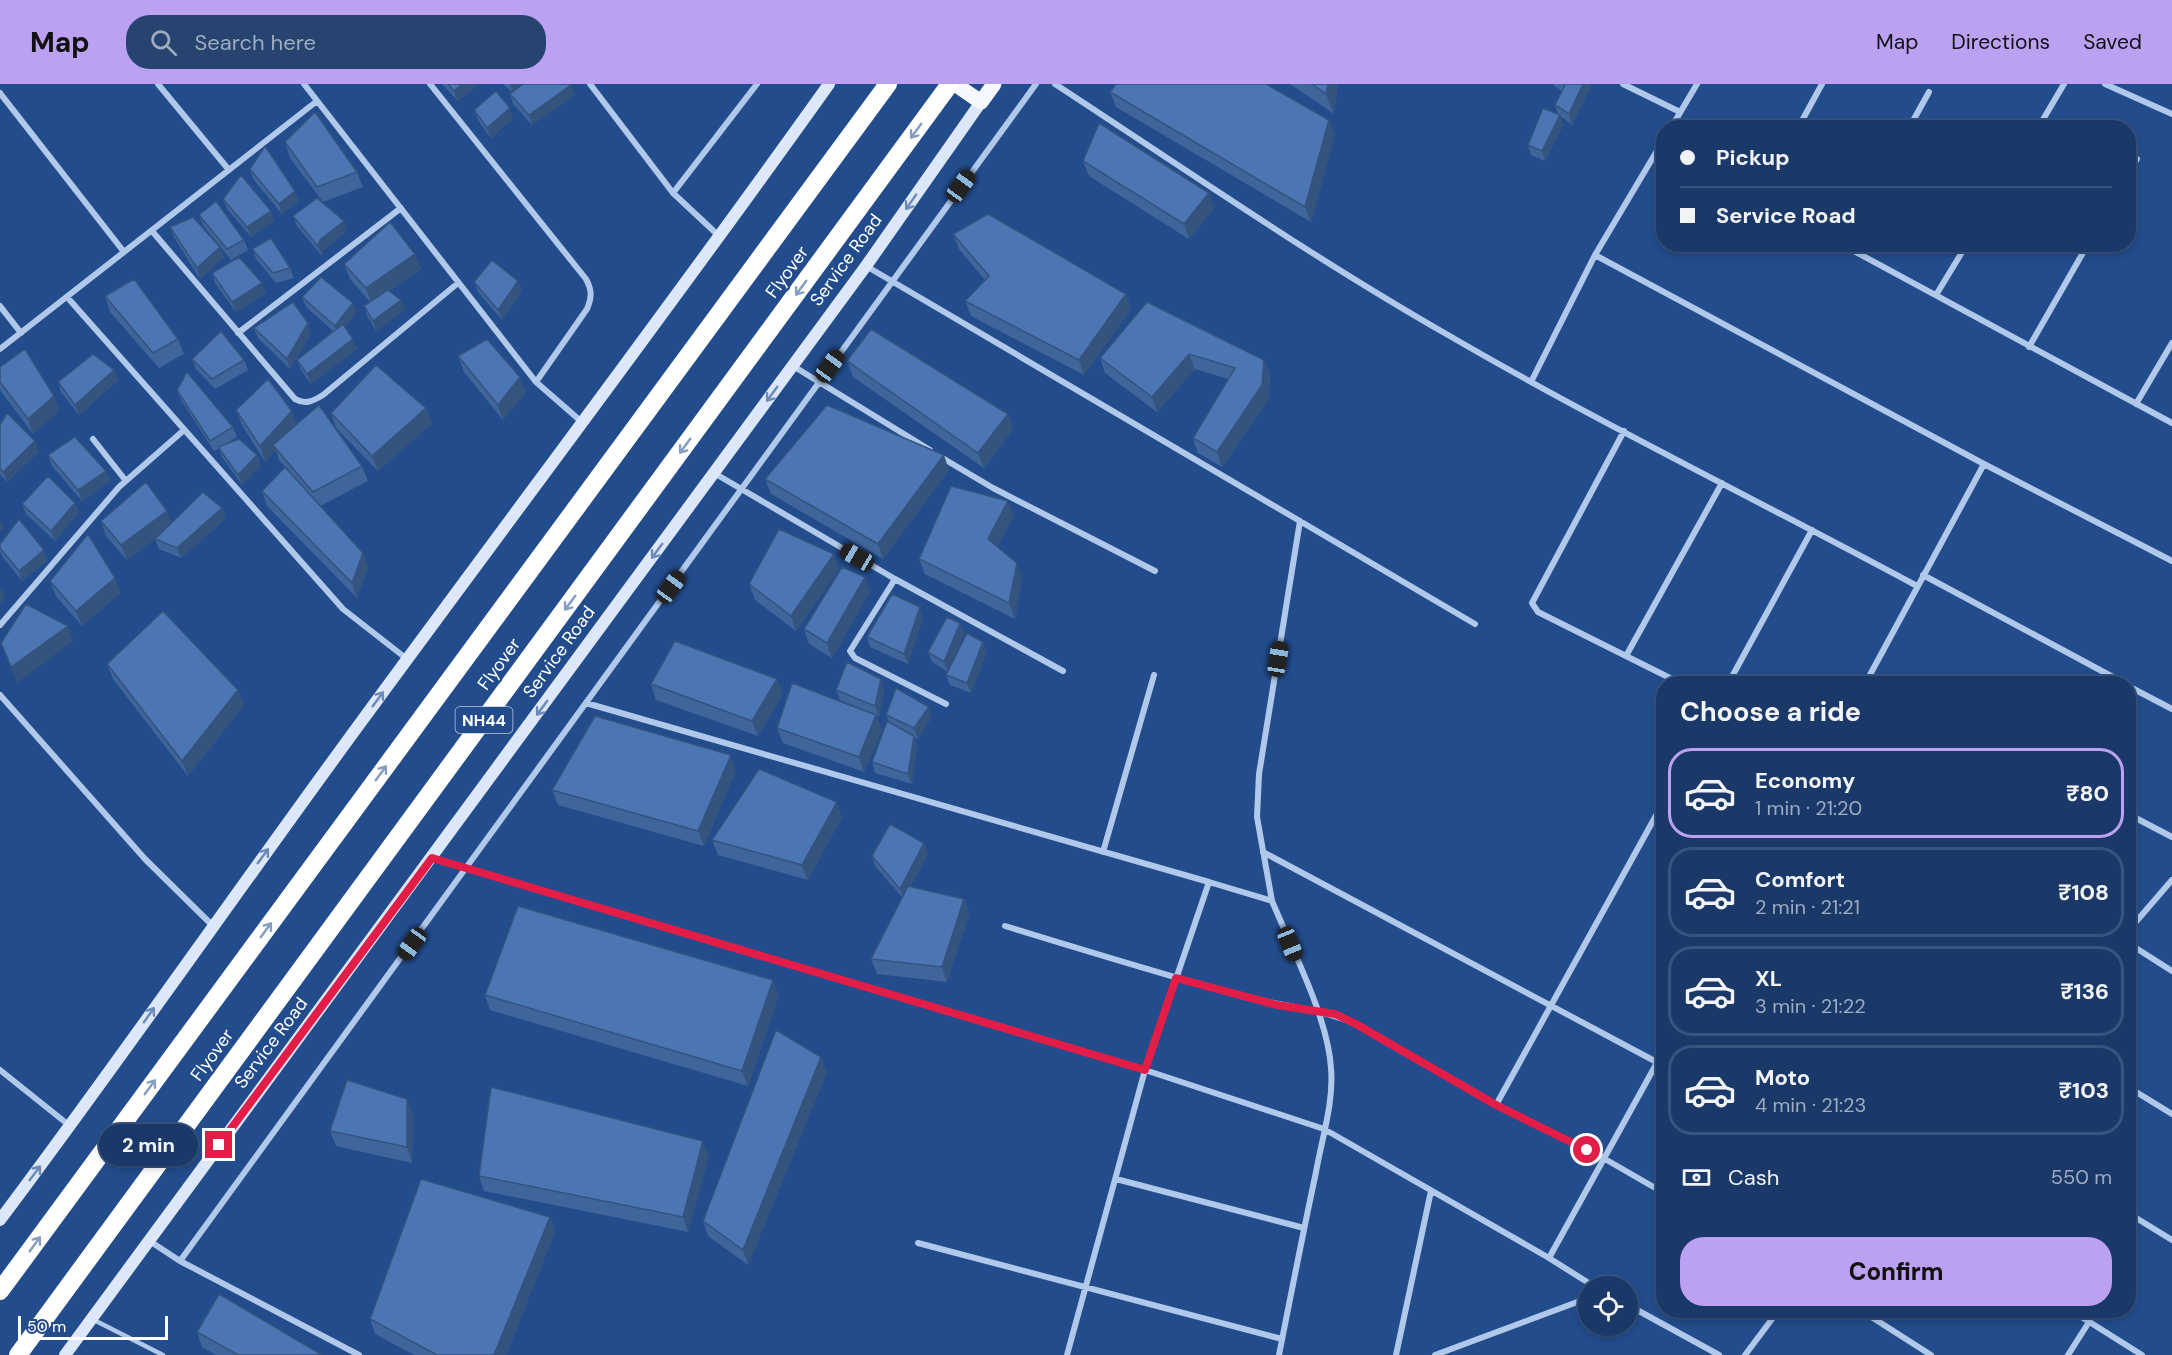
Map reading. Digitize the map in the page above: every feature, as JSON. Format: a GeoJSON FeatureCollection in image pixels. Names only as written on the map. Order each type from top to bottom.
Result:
{"type":"FeatureCollection","features":[{"type":"Feature","properties":{"kind":"highway","name":"Flyover"},"geometry":{"type":"LineString","coordinates":[[0,1291],[888,84]]}},
{"type":"Feature","properties":{"kind":"highway","name":"Flyover"},"geometry":{"type":"LineString","coordinates":[[18,1355],[951,84]]}},
{"type":"Feature","properties":{"kind":"main road"},"geometry":{"type":"LineString","coordinates":[[955,84],[981,102]]}},
{"type":"Feature","properties":{"kind":"main road","name":"Service Road"},"geometry":{"type":"LineString","coordinates":[[981,102],[994,84]]}},
{"type":"Feature","properties":{"kind":"street"},"geometry":{"type":"LineString","coordinates":[[158,84],[229,170]]}},
{"type":"Feature","properties":{"kind":"street"},"geometry":{"type":"LineString","coordinates":[[304,84],[536,382],[583,423]]}},
{"type":"Feature","properties":{"kind":"street"},"geometry":{"type":"LineString","coordinates":[[430,84],[586,279],[591,289],[587,309],[536,382]]}},
{"type":"Feature","properties":{"kind":"street"},"geometry":{"type":"LineString","coordinates":[[590,84],[673,193],[720,237]]}},
{"type":"Feature","properties":{"kind":"street"},"geometry":{"type":"LineString","coordinates":[[673,193],[757,84]]}},
{"type":"Feature","properties":{"kind":"street"},"geometry":{"type":"LineString","coordinates":[[0,1220],[70,1126],[212,925],[720,237],[829,84]]}},
{"type":"Feature","properties":{"kind":"street"},"geometry":{"type":"LineString","coordinates":[[180,1261],[1036,84]]}},
{"type":"Feature","properties":{"kind":"street"},"geometry":{"type":"LineString","coordinates":[[1055,84],[1347,275],[1531,382],[1917,586]]}},
{"type":"Feature","properties":{"kind":"street"},"geometry":{"type":"LineString","coordinates":[[1623,84],[1680,112]]}},
{"type":"Feature","properties":{"kind":"street"},"geometry":{"type":"LineString","coordinates":[[1676,120],[1697,84]]}},
{"type":"Feature","properties":{"kind":"street"},"geometry":{"type":"LineString","coordinates":[[1802,120],[1822,84]]}},
{"type":"Feature","properties":{"kind":"street"},"geometry":{"type":"LineString","coordinates":[[2043,120],[2064,84]]}},
{"type":"Feature","properties":{"kind":"street"},"geometry":{"type":"LineString","coordinates":[[2105,84],[2172,114]]}},
{"type":"Feature","properties":{"kind":"street"},"geometry":{"type":"LineString","coordinates":[[1913,120],[1929,92]]}},
{"type":"Feature","properties":{"kind":"street"},"geometry":{"type":"LineString","coordinates":[[0,93],[124,252]]}},
{"type":"Feature","properties":{"kind":"street"},"geometry":{"type":"LineString","coordinates":[[0,349],[317,101]]}},
{"type":"Feature","properties":{"kind":"street","name":"Service Road"},"geometry":{"type":"LineString","coordinates":[[65,1355],[793,366],[981,102]]}},
{"type":"Feature","properties":{"kind":"street"},"geometry":{"type":"LineString","coordinates":[[1531,382],[1595,255],[1656,151]]}},
{"type":"Feature","properties":{"kind":"street"},"geometry":{"type":"LineString","coordinates":[[238,333],[401,208]]}},
{"type":"Feature","properties":{"kind":"street"},"geometry":{"type":"LineString","coordinates":[[152,231],[296,399],[309,402],[323,396],[458,283]]}},
{"type":"Feature","properties":{"kind":"street"},"geometry":{"type":"LineString","coordinates":[[1856,252],[2172,423]]}},
{"type":"Feature","properties":{"kind":"street"},"geometry":{"type":"LineString","coordinates":[[1936,295],[1962,252]]}},
{"type":"Feature","properties":{"kind":"street"},"geometry":{"type":"LineString","coordinates":[[2029,347],[2083,252]]}},
{"type":"Feature","properties":{"kind":"street"},"geometry":{"type":"LineString","coordinates":[[1595,255],[1984,464],[2172,561]]}},
{"type":"Feature","properties":{"kind":"street"},"geometry":{"type":"LineString","coordinates":[[866,266],[1475,624]]}},
{"type":"Feature","properties":{"kind":"street"},"geometry":{"type":"LineString","coordinates":[[67,297],[343,609],[407,659]]}},
{"type":"Feature","properties":{"kind":"street"},"geometry":{"type":"LineString","coordinates":[[0,306],[21,333]]}},
{"type":"Feature","properties":{"kind":"street"},"geometry":{"type":"LineString","coordinates":[[2136,404],[2172,343]]}},
{"type":"Feature","properties":{"kind":"street"},"geometry":{"type":"LineString","coordinates":[[793,366],[993,488],[1155,571]]}},
{"type":"Feature","properties":{"kind":"street"},"geometry":{"type":"LineString","coordinates":[[0,625],[126,481],[184,430]]}},
{"type":"Feature","properties":{"kind":"street"},"geometry":{"type":"LineString","coordinates":[[1624,431],[1532,603],[1538,612],[1667,676]]}},
{"type":"Feature","properties":{"kind":"street"},"geometry":{"type":"LineString","coordinates":[[93,439],[126,481]]}},
{"type":"Feature","properties":{"kind":"street"},"geometry":{"type":"LineString","coordinates":[[1872,676],[1917,586],[1984,464]]}},
{"type":"Feature","properties":{"kind":"street"},"geometry":{"type":"LineString","coordinates":[[714,473],[896,579],[1063,671]]}},
{"type":"Feature","properties":{"kind":"street"},"geometry":{"type":"LineString","coordinates":[[1626,656],[1722,483]]}},
{"type":"Feature","properties":{"kind":"street"},"geometry":{"type":"LineString","coordinates":[[1279,1355],[1324,1129],[1332,1067],[1316,1010],[1272,901],[1257,817],[1259,774],[1300,521]]}},
{"type":"Feature","properties":{"kind":"street"},"geometry":{"type":"LineString","coordinates":[[1732,676],[1812,530]]}},
{"type":"Feature","properties":{"kind":"street"},"geometry":{"type":"LineString","coordinates":[[1923,575],[2110,676]]}},
{"type":"Feature","properties":{"kind":"street"},"geometry":{"type":"LineString","coordinates":[[896,579],[850,651],[855,658],[946,704]]}},
{"type":"Feature","properties":{"kind":"street"},"geometry":{"type":"LineString","coordinates":[[1103,852],[1154,675]]}},
{"type":"Feature","properties":{"kind":"street"},"geometry":{"type":"LineString","coordinates":[[2136,690],[2172,709]]}},
{"type":"Feature","properties":{"kind":"street"},"geometry":{"type":"LineString","coordinates":[[0,695],[145,859],[212,925]]}},
{"type":"Feature","properties":{"kind":"street"},"geometry":{"type":"LineString","coordinates":[[586,703],[1272,901]]}},
{"type":"Feature","properties":{"kind":"street"},"geometry":{"type":"LineString","coordinates":[[1496,1105],[1656,816]]}},
{"type":"Feature","properties":{"kind":"street"},"geometry":{"type":"LineString","coordinates":[[2136,818],[2172,837]]}},
{"type":"Feature","properties":{"kind":"street"},"geometry":{"type":"LineString","coordinates":[[1263,852],[1656,1061]]}},
{"type":"Feature","properties":{"kind":"street"},"geometry":{"type":"LineString","coordinates":[[432,858],[1145,1070],[1324,1129],[1578,1276]]}},
{"type":"Feature","properties":{"kind":"street"},"geometry":{"type":"LineString","coordinates":[[2136,922],[2172,880]]}},
{"type":"Feature","properties":{"kind":"street"},"geometry":{"type":"LineString","coordinates":[[1066,1355],[1088,1286],[1145,1070],[1209,882]]}},
{"type":"Feature","properties":{"kind":"street"},"geometry":{"type":"LineString","coordinates":[[1005,926],[1176,978],[1277,1005],[1316,1010],[1356,1024],[1496,1105],[1605,1159],[1656,1188]]}},
{"type":"Feature","properties":{"kind":"street"},"geometry":{"type":"LineString","coordinates":[[2136,948],[2172,971]]}},
{"type":"Feature","properties":{"kind":"street"},"geometry":{"type":"LineString","coordinates":[[1549,1258],[1656,1064]]}},
{"type":"Feature","properties":{"kind":"street"},"geometry":{"type":"LineString","coordinates":[[0,1070],[70,1126]]}},
{"type":"Feature","properties":{"kind":"street"},"geometry":{"type":"LineString","coordinates":[[2136,1092],[2172,1114]]}},
{"type":"Feature","properties":{"kind":"street"},"geometry":{"type":"LineString","coordinates":[[1116,1179],[1304,1227]]}},
{"type":"Feature","properties":{"kind":"street"},"geometry":{"type":"LineString","coordinates":[[1396,1355],[1431,1191]]}},
{"type":"Feature","properties":{"kind":"street"},"geometry":{"type":"LineString","coordinates":[[2136,1219],[2172,1240]]}},
{"type":"Feature","properties":{"kind":"street"},"geometry":{"type":"LineString","coordinates":[[148,1240],[180,1261],[359,1355]]}},
{"type":"Feature","properties":{"kind":"street"},"geometry":{"type":"LineString","coordinates":[[918,1242],[1282,1338]]}},
{"type":"Feature","properties":{"kind":"street"},"geometry":{"type":"LineString","coordinates":[[1435,1355],[1578,1302]]}},
{"type":"Feature","properties":{"kind":"street"},"geometry":{"type":"LineString","coordinates":[[1638,1310],[1719,1355]]}},
{"type":"Feature","properties":{"kind":"street"},"geometry":{"type":"LineString","coordinates":[[1745,1355],[1773,1318]]}},
{"type":"Feature","properties":{"kind":"street"},"geometry":{"type":"LineString","coordinates":[[1873,1318],[1931,1355]]}},
{"type":"Feature","properties":{"kind":"street"},"geometry":{"type":"LineString","coordinates":[[2083,1318],[2142,1355]]}},
{"type":"Feature","properties":{"kind":"street"},"geometry":{"type":"LineString","coordinates":[[2068,1355],[2089,1322]]}},
{"type":"Feature","properties":{"kind":"lane"},"geometry":{"type":"LineString","coordinates":[[92,1319],[163,1355]]}},
{"type":"Feature","properties":{"kind":"building"},"geometry":{"type":"Polygon","coordinates":[[[448,84],[462,84],[454,91],[448,84]]]}},
{"type":"Feature","properties":{"kind":"building"},"geometry":{"type":"Polygon","coordinates":[[[523,84],[571,85],[529,115],[510,94],[523,84]]]}},
{"type":"Feature","properties":{"kind":"building"},"geometry":{"type":"Polygon","coordinates":[[[1116,84],[1266,84],[1329,120],[1305,207],[1110,92],[1116,84]]]}},
{"type":"Feature","properties":{"kind":"building"},"geometry":{"type":"Polygon","coordinates":[[[1312,84],[1328,84],[1326,94],[1312,84]]]}},
{"type":"Feature","properties":{"kind":"building"},"geometry":{"type":"Polygon","coordinates":[[[1564,84],[1583,84],[1569,114],[1555,105],[1564,84]]]}},
{"type":"Feature","properties":{"kind":"building"},"geometry":{"type":"Polygon","coordinates":[[[496,91],[510,108],[487,128],[474,110],[496,91]]]}},
{"type":"Feature","properties":{"kind":"building"},"geometry":{"type":"Polygon","coordinates":[[[1543,108],[1560,115],[1542,151],[1528,145],[1543,108]]]}},
{"type":"Feature","properties":{"kind":"building"},"geometry":{"type":"Polygon","coordinates":[[[315,112],[357,172],[317,187],[285,142],[315,112]]]}},
{"type":"Feature","properties":{"kind":"building"},"geometry":{"type":"Polygon","coordinates":[[[1099,123],[1209,193],[1184,224],[1083,161],[1099,123]]]}},
{"type":"Feature","properties":{"kind":"building"},"geometry":{"type":"Polygon","coordinates":[[[265,146],[295,191],[279,204],[250,169],[265,146]]]}},
{"type":"Feature","properties":{"kind":"building"},"geometry":{"type":"Polygon","coordinates":[[[241,175],[271,211],[247,227],[223,199],[241,175]]]}},
{"type":"Feature","properties":{"kind":"building"},"geometry":{"type":"Polygon","coordinates":[[[317,198],[344,221],[320,240],[318,246],[293,216],[317,198]]]}},
{"type":"Feature","properties":{"kind":"building"},"geometry":{"type":"Polygon","coordinates":[[[216,201],[244,240],[227,249],[199,215],[216,201]]]}},
{"type":"Feature","properties":{"kind":"building"},"geometry":{"type":"Polygon","coordinates":[[[988,214],[1126,294],[1079,360],[965,301],[989,276],[953,234],[988,214]]]}},
{"type":"Feature","properties":{"kind":"building"},"geometry":{"type":"Polygon","coordinates":[[[193,217],[220,247],[197,268],[170,227],[193,217]]]}},
{"type":"Feature","properties":{"kind":"building"},"geometry":{"type":"Polygon","coordinates":[[[390,222],[415,254],[366,288],[344,264],[390,222]]]}},
{"type":"Feature","properties":{"kind":"building"},"geometry":{"type":"Polygon","coordinates":[[[271,238],[290,268],[273,273],[252,249],[271,238]]]}},
{"type":"Feature","properties":{"kind":"building"},"geometry":{"type":"Polygon","coordinates":[[[239,257],[262,283],[232,302],[212,273],[239,257]]]}},
{"type":"Feature","properties":{"kind":"building"},"geometry":{"type":"Polygon","coordinates":[[[492,260],[518,281],[498,310],[474,282],[492,260]]]}},
{"type":"Feature","properties":{"kind":"building"},"geometry":{"type":"Polygon","coordinates":[[[321,277],[353,303],[335,326],[302,297],[321,277]]]}},
{"type":"Feature","properties":{"kind":"building"},"geometry":{"type":"Polygon","coordinates":[[[134,279],[178,339],[153,353],[105,296],[134,279]]]}},
{"type":"Feature","properties":{"kind":"building"},"geometry":{"type":"Polygon","coordinates":[[[388,290],[401,300],[373,321],[364,306],[388,290]]]}},
{"type":"Feature","properties":{"kind":"building"},"geometry":{"type":"Polygon","coordinates":[[[293,302],[308,323],[287,359],[254,328],[293,302]]]}},
{"type":"Feature","properties":{"kind":"building"},"geometry":{"type":"Polygon","coordinates":[[[1147,302],[1264,360],[1262,385],[1217,452],[1193,438],[1235,368],[1189,354],[1152,397],[1100,358],[1147,302]]]}},
{"type":"Feature","properties":{"kind":"building"},"geometry":{"type":"Polygon","coordinates":[[[343,324],[353,339],[307,374],[297,360],[343,324]]]}},
{"type":"Feature","properties":{"kind":"building"},"geometry":{"type":"Polygon","coordinates":[[[871,329],[1008,414],[978,453],[847,361],[871,329]]]}},
{"type":"Feature","properties":{"kind":"building"},"geometry":{"type":"Polygon","coordinates":[[[221,331],[244,360],[212,379],[192,359],[221,331]]]}},
{"type":"Feature","properties":{"kind":"building"},"geometry":{"type":"Polygon","coordinates":[[[487,339],[520,377],[498,405],[458,356],[487,339]]]}},
{"type":"Feature","properties":{"kind":"building"},"geometry":{"type":"Polygon","coordinates":[[[25,349],[54,396],[28,419],[0,382],[0,367],[25,349]]]}},
{"type":"Feature","properties":{"kind":"building"},"geometry":{"type":"Polygon","coordinates":[[[93,354],[114,370],[75,405],[58,382],[93,354]]]}},
{"type":"Feature","properties":{"kind":"building"},"geometry":{"type":"Polygon","coordinates":[[[376,365],[426,408],[372,456],[331,413],[376,365]]]}},
{"type":"Feature","properties":{"kind":"building"},"geometry":{"type":"Polygon","coordinates":[[[187,372],[233,427],[210,441],[177,390],[187,372]]]}},
{"type":"Feature","properties":{"kind":"building"},"geometry":{"type":"Polygon","coordinates":[[[268,379],[292,411],[260,446],[236,410],[268,379]]]}},
{"type":"Feature","properties":{"kind":"building"},"geometry":{"type":"Polygon","coordinates":[[[319,405],[362,466],[313,492],[273,445],[319,405]]]}},
{"type":"Feature","properties":{"kind":"building"},"geometry":{"type":"Polygon","coordinates":[[[827,405],[944,455],[878,544],[765,479],[827,405]]]}},
{"type":"Feature","properties":{"kind":"building"},"geometry":{"type":"Polygon","coordinates":[[[7,413],[35,441],[3,472],[0,468],[0,425],[7,413]]]}},
{"type":"Feature","properties":{"kind":"building"},"geometry":{"type":"Polygon","coordinates":[[[75,437],[106,471],[78,490],[48,455],[75,437]]]}},
{"type":"Feature","properties":{"kind":"building"},"geometry":{"type":"Polygon","coordinates":[[[239,439],[257,455],[238,475],[218,447],[239,439]]]}},
{"type":"Feature","properties":{"kind":"building"},"geometry":{"type":"Polygon","coordinates":[[[285,467],[363,553],[352,583],[262,491],[285,467]]]}},
{"type":"Feature","properties":{"kind":"building"},"geometry":{"type":"Polygon","coordinates":[[[48,476],[75,503],[51,531],[22,504],[48,476]]]}},
{"type":"Feature","properties":{"kind":"building"},"geometry":{"type":"Polygon","coordinates":[[[146,482],[167,511],[121,545],[101,521],[146,482]]]}},
{"type":"Feature","properties":{"kind":"building"},"geometry":{"type":"Polygon","coordinates":[[[951,486],[1008,501],[988,539],[1017,563],[1009,603],[919,559],[951,486]]]}},
{"type":"Feature","properties":{"kind":"building"},"geometry":{"type":"Polygon","coordinates":[[[203,492],[222,508],[177,548],[155,539],[203,492]]]}},
{"type":"Feature","properties":{"kind":"building"},"geometry":{"type":"Polygon","coordinates":[[[19,519],[44,550],[19,571],[0,548],[0,544],[19,519]]]}},
{"type":"Feature","properties":{"kind":"building"},"geometry":{"type":"Polygon","coordinates":[[[779,529],[834,554],[791,616],[749,584],[779,529]]]}},
{"type":"Feature","properties":{"kind":"building"},"geometry":{"type":"Polygon","coordinates":[[[88,534],[115,578],[76,611],[50,581],[88,534]]]}},
{"type":"Feature","properties":{"kind":"building"},"geometry":{"type":"Polygon","coordinates":[[[842,567],[865,577],[827,643],[804,629],[842,567]]]}},
{"type":"Feature","properties":{"kind":"building"},"geometry":{"type":"Polygon","coordinates":[[[892,594],[920,607],[904,654],[867,637],[892,594]]]}},
{"type":"Feature","properties":{"kind":"building"},"geometry":{"type":"Polygon","coordinates":[[[26,604],[68,626],[11,667],[1,643],[26,604]]]}},
{"type":"Feature","properties":{"kind":"building"},"geometry":{"type":"Polygon","coordinates":[[[163,611],[238,690],[182,761],[107,664],[163,611]]]}},
{"type":"Feature","properties":{"kind":"building"},"geometry":{"type":"Polygon","coordinates":[[[947,617],[960,623],[944,662],[928,652],[947,617]]]}},
{"type":"Feature","properties":{"kind":"building"},"geometry":{"type":"Polygon","coordinates":[[[967,633],[983,642],[967,683],[946,675],[967,633]]]}},
{"type":"Feature","properties":{"kind":"building"},"geometry":{"type":"Polygon","coordinates":[[[675,641],[777,679],[752,721],[651,684],[675,641]]]}},
{"type":"Feature","properties":{"kind":"building"},"geometry":{"type":"Polygon","coordinates":[[[847,662],[881,679],[875,706],[836,690],[847,662]]]}},
{"type":"Feature","properties":{"kind":"building"},"geometry":{"type":"Polygon","coordinates":[[[792,683],[876,715],[859,757],[777,728],[792,683]]]}},
{"type":"Feature","properties":{"kind":"building"},"geometry":{"type":"Polygon","coordinates":[[[896,688],[929,707],[914,728],[886,715],[896,688]]]}},
{"type":"Feature","properties":{"kind":"building"},"geometry":{"type":"Polygon","coordinates":[[[595,716],[731,755],[698,831],[552,790],[595,716]]]}},
{"type":"Feature","properties":{"kind":"building"},"geometry":{"type":"Polygon","coordinates":[[[887,721],[914,736],[908,774],[872,762],[887,721]]]}},
{"type":"Feature","properties":{"kind":"building"},"geometry":{"type":"Polygon","coordinates":[[[759,769],[837,802],[802,865],[712,840],[759,769]]]}},
{"type":"Feature","properties":{"kind":"building"},"geometry":{"type":"Polygon","coordinates":[[[890,824],[924,843],[900,889],[872,856],[890,824]]]}},
{"type":"Feature","properties":{"kind":"building"},"geometry":{"type":"Polygon","coordinates":[[[908,886],[964,899],[942,967],[871,959],[908,886]]]}},
{"type":"Feature","properties":{"kind":"building"},"geometry":{"type":"Polygon","coordinates":[[[518,906],[773,980],[742,1071],[485,995],[518,906]]]}},
{"type":"Feature","properties":{"kind":"building"},"geometry":{"type":"Polygon","coordinates":[[[776,1030],[821,1057],[743,1250],[703,1221],[776,1030]]]}},
{"type":"Feature","properties":{"kind":"building"},"geometry":{"type":"Polygon","coordinates":[[[347,1080],[407,1099],[407,1147],[330,1131],[347,1080]]]}},
{"type":"Feature","properties":{"kind":"building"},"geometry":{"type":"Polygon","coordinates":[[[491,1087],[703,1141],[683,1217],[479,1176],[491,1087]]]}},
{"type":"Feature","properties":{"kind":"building"},"geometry":{"type":"Polygon","coordinates":[[[421,1179],[550,1217],[494,1355],[437,1355],[370,1319],[421,1179]]]}},
{"type":"Feature","properties":{"kind":"building"},"geometry":{"type":"Polygon","coordinates":[[[219,1294],[322,1355],[238,1355],[197,1332],[219,1294]]]}},
{"type":"Feature","properties":{"kind":"route"},"geometry":{"type":"LineString","coordinates":[[219,1145],[432,858],[1145,1070],[1176,978],[1277,1005],[1335,1014],[1496,1105],[1587,1150]]}}]}
